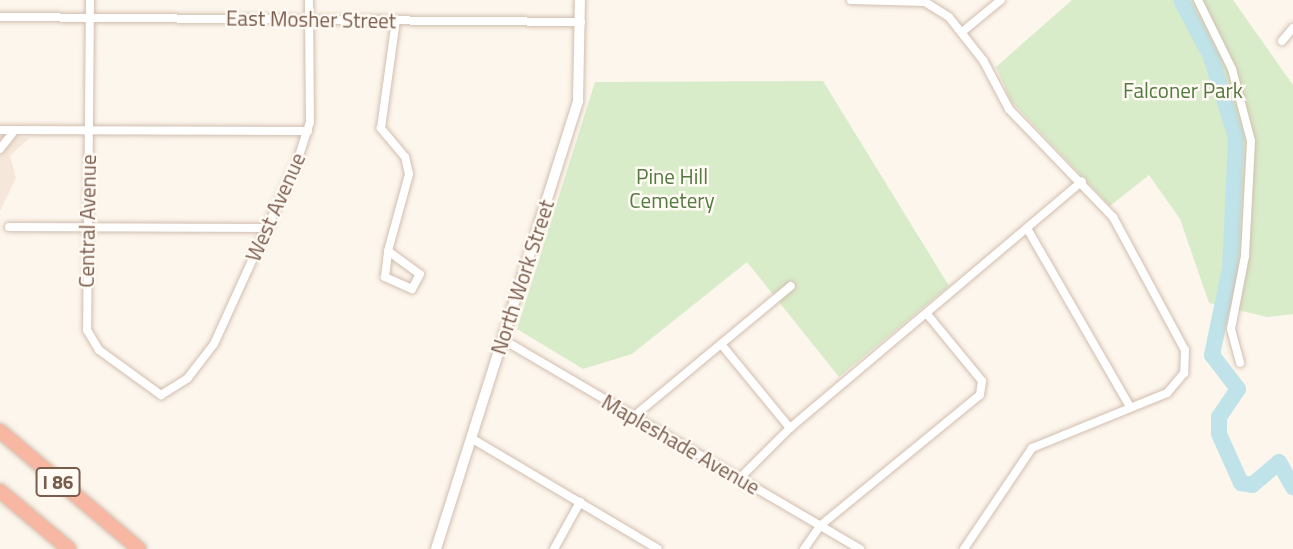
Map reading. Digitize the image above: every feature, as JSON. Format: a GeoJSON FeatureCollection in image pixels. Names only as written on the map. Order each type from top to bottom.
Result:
{"type":"FeatureCollection","features":[{"type":"Feature","properties":{"kind":"highway","name":"I 86"},"geometry":{"type":"LineString","coordinates":[[0,431],[139,549]]}},
{"type":"Feature","properties":{"kind":"highway","name":"I 86"},"geometry":{"type":"LineString","coordinates":[[0,491],[69,549]]}},
{"type":"Feature","properties":{"kind":"street","name":"Central Avenue"},"geometry":{"type":"LineString","coordinates":[[90,0],[86,303],[93,343],[152,393],[171,391]]}},
{"type":"Feature","properties":{"kind":"street","name":"West Avenue"},"geometry":{"type":"LineString","coordinates":[[171,391],[214,344],[308,131],[309,0]]}},
{"type":"Feature","properties":{"kind":"street","name":"North Work Street"},"geometry":{"type":"LineString","coordinates":[[436,549],[578,101],[580,0]]}},
{"type":"Feature","properties":{"kind":"street"},"geometry":{"type":"LineString","coordinates":[[851,0],[925,2],[962,32],[1009,109],[1082,181],[1113,217],[1182,342],[1182,377],[1167,393],[1032,448],[964,549]]}},
{"type":"Feature","properties":{"kind":"street"},"geometry":{"type":"LineString","coordinates":[[962,32],[1001,0]]}},
{"type":"Feature","properties":{"kind":"street"},"geometry":{"type":"LineString","coordinates":[[1198,0],[1233,69],[1251,141],[1245,256],[1231,329],[1240,363]]}},
{"type":"Feature","properties":{"kind":"street","name":"East Mosher Street"},"geometry":{"type":"LineString","coordinates":[[0,16],[581,22]]}},
{"type":"Feature","properties":{"kind":"street"},"geometry":{"type":"LineString","coordinates":[[388,251],[420,274],[412,289],[383,274],[388,251],[409,174],[405,157],[381,128],[396,20]]}},
{"type":"Feature","properties":{"kind":"street"},"geometry":{"type":"LineString","coordinates":[[1282,41],[1293,27]]}},
{"type":"Feature","properties":{"kind":"street"},"geometry":{"type":"LineString","coordinates":[[0,130],[308,131]]}},
{"type":"Feature","properties":{"kind":"street"},"geometry":{"type":"LineString","coordinates":[[0,149],[15,130]]}},
{"type":"Feature","properties":{"kind":"street"},"geometry":{"type":"LineString","coordinates":[[740,478],[790,428],[1028,230],[1082,181]]}},
{"type":"Feature","properties":{"kind":"street"},"geometry":{"type":"LineString","coordinates":[[9,227],[267,228]]}},
{"type":"Feature","properties":{"kind":"street"},"geometry":{"type":"LineString","coordinates":[[1028,230],[1130,407]]}},
{"type":"Feature","properties":{"kind":"street"},"geometry":{"type":"LineString","coordinates":[[633,417],[791,286]]}},
{"type":"Feature","properties":{"kind":"street"},"geometry":{"type":"LineString","coordinates":[[804,549],[821,525],[981,395],[982,381],[927,314]]}},
{"type":"Feature","properties":{"kind":"street","name":"Mapleshade Avenue"},"geometry":{"type":"LineString","coordinates":[[502,339],[860,549]]}},
{"type":"Feature","properties":{"kind":"street"},"geometry":{"type":"LineString","coordinates":[[721,344],[790,428]]}},
{"type":"Feature","properties":{"kind":"street"},"geometry":{"type":"LineString","coordinates":[[471,438],[657,549]]}},
{"type":"Feature","properties":{"kind":"street"},"geometry":{"type":"LineString","coordinates":[[554,549],[580,502]]}},
{"type":"Feature","properties":{"kind":"shaded area"},"geometry":{"type":"Polygon","coordinates":[[[0,136],[29,138],[10,156],[16,178],[0,211],[0,136]]]}},
{"type":"Feature","properties":{"kind":"green space","name":"Falconer Park"},"geometry":{"type":"Polygon","coordinates":[[[1072,0],[1233,0],[1293,85],[1293,314],[1267,317],[1209,303],[1180,219],[1149,175],[1110,206],[1011,101],[996,67],[1072,0]]]}},
{"type":"Feature","properties":{"kind":"green space","name":"Pine Hill Cemetery"},"geometry":{"type":"Polygon","coordinates":[[[823,81],[949,286],[839,377],[747,262],[632,354],[583,369],[517,329],[595,82],[823,81]]]}},
{"type":"Feature","properties":{"kind":"waterway"},"geometry":{"type":"LineString","coordinates":[[1181,0],[1211,57],[1236,138],[1230,268],[1212,355],[1238,389],[1219,417],[1219,434],[1241,483],[1252,485],[1279,462],[1293,487]]}}]}
